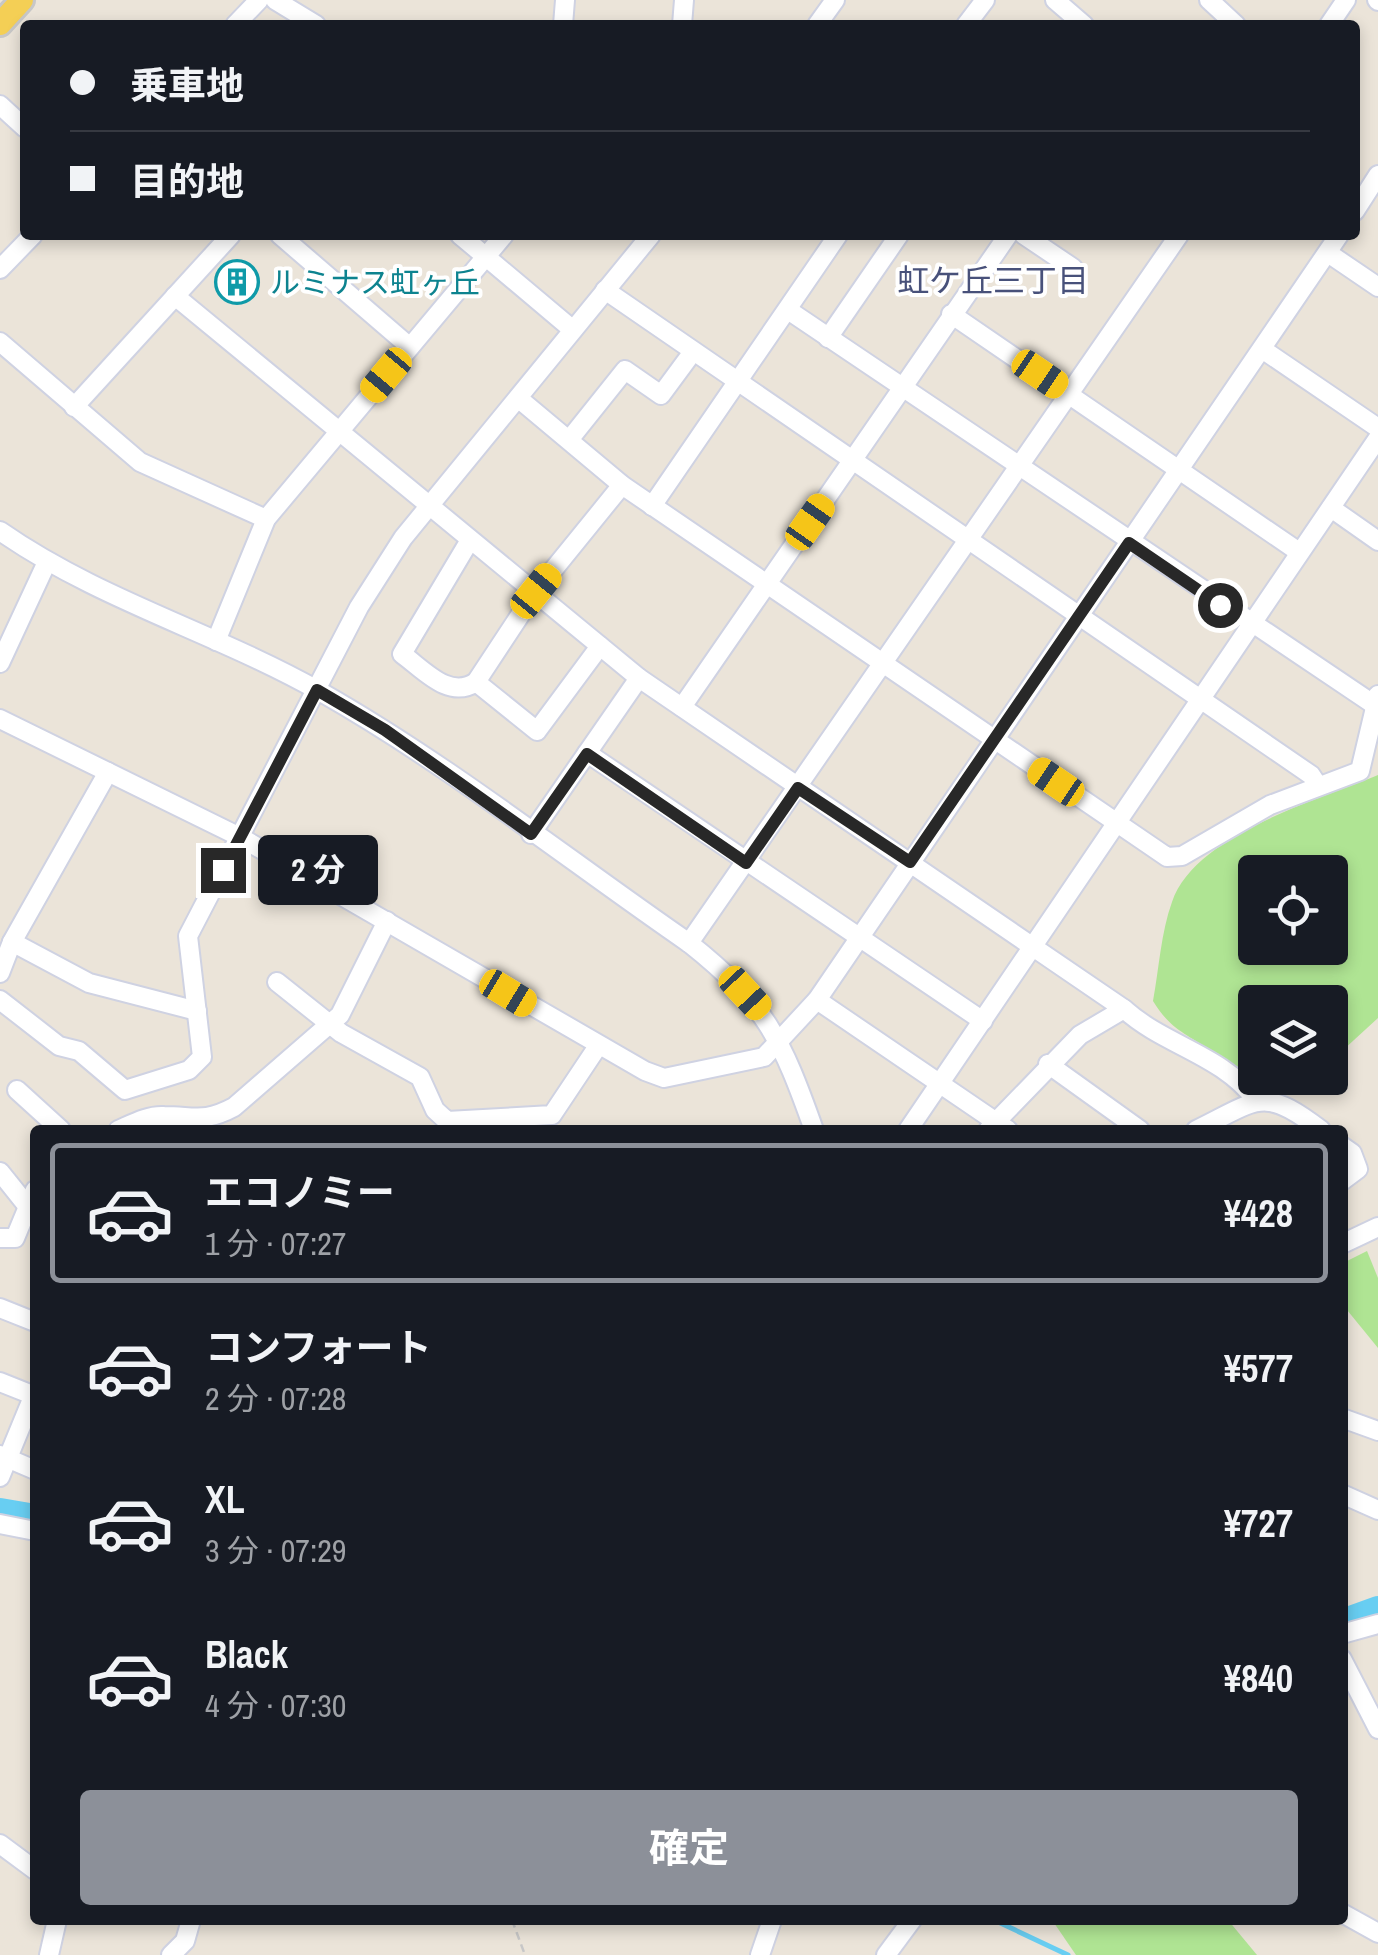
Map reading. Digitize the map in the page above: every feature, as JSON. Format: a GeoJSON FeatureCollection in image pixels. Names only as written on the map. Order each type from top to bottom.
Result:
{"type":"FeatureCollection","features":[{"type":"Feature","properties":{"kind":"main road"},"geometry":{"type":"LineString","coordinates":[[0,24],[22,0]]}},
{"type":"Feature","properties":{"kind":"street"},"geometry":{"type":"LineString","coordinates":[[240,20],[260,0]]}},
{"type":"Feature","properties":{"kind":"street"},"geometry":{"type":"LineString","coordinates":[[276,0],[308,20]]}},
{"type":"Feature","properties":{"kind":"street"},"geometry":{"type":"LineString","coordinates":[[821,20],[836,0]]}},
{"type":"Feature","properties":{"kind":"street"},"geometry":{"type":"LineString","coordinates":[[970,20],[985,0]]}},
{"type":"Feature","properties":{"kind":"street"},"geometry":{"type":"LineString","coordinates":[[1054,0],[1078,20]]}},
{"type":"Feature","properties":{"kind":"street"},"geometry":{"type":"LineString","coordinates":[[1209,0],[1231,20]]}},
{"type":"Feature","properties":{"kind":"street"},"geometry":{"type":"LineString","coordinates":[[0,105],[20,123]]}},
{"type":"Feature","properties":{"kind":"street"},"geometry":{"type":"LineString","coordinates":[[1360,203],[1378,175]]}},
{"type":"Feature","properties":{"kind":"street"},"geometry":{"type":"LineString","coordinates":[[0,269],[28,240]]}},
{"type":"Feature","properties":{"kind":"street"},"geometry":{"type":"LineString","coordinates":[[74,407],[226,240]]}},
{"type":"Feature","properties":{"kind":"street"},"geometry":{"type":"LineString","coordinates":[[286,240],[410,346]]}},
{"type":"Feature","properties":{"kind":"street"},"geometry":{"type":"LineString","coordinates":[[466,240],[573,330]]}},
{"type":"Feature","properties":{"kind":"street"},"geometry":{"type":"LineString","coordinates":[[216,641],[266,519],[500,240]]}},
{"type":"Feature","properties":{"kind":"street"},"geometry":{"type":"LineString","coordinates":[[0,1000],[59,1046],[79,1051],[113,1084],[125,1090],[188,1070],[202,1058],[188,936],[378,573],[647,240]]}},
{"type":"Feature","properties":{"kind":"street"},"geometry":{"type":"LineString","coordinates":[[652,506],[835,240]]}},
{"type":"Feature","properties":{"kind":"street"},"geometry":{"type":"LineString","coordinates":[[828,338],[896,240]]}},
{"type":"Feature","properties":{"kind":"street"},"geometry":{"type":"LineString","coordinates":[[682,707],[1004,240]]}},
{"type":"Feature","properties":{"kind":"street"},"geometry":{"type":"LineString","coordinates":[[1031,240],[1073,268]]}},
{"type":"Feature","properties":{"kind":"street"},"geometry":{"type":"LineString","coordinates":[[689,944],[1176,240]]}},
{"type":"Feature","properties":{"kind":"street"},"geometry":{"type":"LineString","coordinates":[[0,719],[240,837],[598,1046],[664,1078],[764,1057],[817,1000],[1336,240]]}},
{"type":"Feature","properties":{"kind":"street"},"geometry":{"type":"LineString","coordinates":[[1328,252],[1378,287]]}},
{"type":"Feature","properties":{"kind":"street"},"geometry":{"type":"LineString","coordinates":[[605,290],[1311,775],[1317,784]]}},
{"type":"Feature","properties":{"kind":"street"},"geometry":{"type":"LineString","coordinates":[[175,296],[639,678],[1162,1036],[1207,1054],[1256,1100]]}},
{"type":"Feature","properties":{"kind":"street"},"geometry":{"type":"LineString","coordinates":[[518,398],[622,485],[1167,857],[1182,856],[1219,831],[1317,784],[1360,771],[1376,700],[1251,626],[788,310]]}},
{"type":"Feature","properties":{"kind":"street"},"geometry":{"type":"LineString","coordinates":[[951,314],[1300,552]]}},
{"type":"Feature","properties":{"kind":"street"},"geometry":{"type":"LineString","coordinates":[[0,342],[140,462],[266,519]]}},
{"type":"Feature","properties":{"kind":"street"},"geometry":{"type":"LineString","coordinates":[[1262,349],[1378,428]]}},
{"type":"Feature","properties":{"kind":"street"},"geometry":{"type":"LineString","coordinates":[[568,440],[625,370],[660,395],[692,352]]}},
{"type":"Feature","properties":{"kind":"street"},"geometry":{"type":"LineString","coordinates":[[911,1125],[1378,438]]}},
{"type":"Feature","properties":{"kind":"street"},"geometry":{"type":"LineString","coordinates":[[470,540],[402,654],[452,690],[464,690],[476,682],[536,591],[622,485]]}},
{"type":"Feature","properties":{"kind":"street"},"geometry":{"type":"LineString","coordinates":[[1331,508],[1378,540]]}},
{"type":"Feature","properties":{"kind":"street"},"geometry":{"type":"LineString","coordinates":[[0,531],[46,564],[102,593],[216,641],[317,690],[385,730],[689,944],[728,974],[763,1012],[781,1040],[812,1125]]}},
{"type":"Feature","properties":{"kind":"street"},"geometry":{"type":"LineString","coordinates":[[0,663],[46,564]]}},
{"type":"Feature","properties":{"kind":"street"},"geometry":{"type":"LineString","coordinates":[[476,682],[537,731],[600,646]]}},
{"type":"Feature","properties":{"kind":"street"},"geometry":{"type":"LineString","coordinates":[[531,834],[639,678]]}},
{"type":"Feature","properties":{"kind":"street"},"geometry":{"type":"LineString","coordinates":[[587,754],[983,1020]]}},
{"type":"Feature","properties":{"kind":"street"},"geometry":{"type":"LineString","coordinates":[[0,973],[12,942],[108,772]]}},
{"type":"Feature","properties":{"kind":"street"},"geometry":{"type":"LineString","coordinates":[[131,1125],[152,1117],[189,1120],[216,1116],[332,1025],[356,989],[387,922]]}},
{"type":"Feature","properties":{"kind":"street"},"geometry":{"type":"LineString","coordinates":[[12,942],[89,983],[198,1011]]}},
{"type":"Feature","properties":{"kind":"street"},"geometry":{"type":"LineString","coordinates":[[278,982],[332,1025],[420,1077],[434,1110],[447,1122],[552,1115],[598,1046]]}},
{"type":"Feature","properties":{"kind":"street"},"geometry":{"type":"LineString","coordinates":[[817,1000],[994,1125]]}},
{"type":"Feature","properties":{"kind":"street"},"geometry":{"type":"LineString","coordinates":[[999,1125],[1048,1064],[1080,1035],[1124,1009]]}},
{"type":"Feature","properties":{"kind":"street"},"geometry":{"type":"LineString","coordinates":[[1048,1064],[1133,1125]]}},
{"type":"Feature","properties":{"kind":"street"},"geometry":{"type":"LineString","coordinates":[[146,1085],[152,1117]]}},
{"type":"Feature","properties":{"kind":"street"},"geometry":{"type":"LineString","coordinates":[[17,1090],[56,1125]]}},
{"type":"Feature","properties":{"kind":"street"},"geometry":{"type":"LineString","coordinates":[[1206,1125],[1256,1100],[1272,1100],[1313,1125]]}},
{"type":"Feature","properties":{"kind":"street"},"geometry":{"type":"LineString","coordinates":[[1348,1150],[1358,1169],[1348,1176]]}},
{"type":"Feature","properties":{"kind":"street"},"geometry":{"type":"LineString","coordinates":[[0,1172],[30,1197]]}},
{"type":"Feature","properties":{"kind":"street"},"geometry":{"type":"LineString","coordinates":[[0,1238],[15,1238],[30,1204]]}},
{"type":"Feature","properties":{"kind":"street"},"geometry":{"type":"LineString","coordinates":[[1348,1241],[1378,1227]]}},
{"type":"Feature","properties":{"kind":"street"},"geometry":{"type":"LineString","coordinates":[[0,1308],[30,1320]]}},
{"type":"Feature","properties":{"kind":"street"},"geometry":{"type":"LineString","coordinates":[[0,1382],[30,1393]]}},
{"type":"Feature","properties":{"kind":"street"},"geometry":{"type":"LineString","coordinates":[[0,1478],[4,1457],[30,1402]]}},
{"type":"Feature","properties":{"kind":"street"},"geometry":{"type":"LineString","coordinates":[[1348,1420],[1378,1431]]}},
{"type":"Feature","properties":{"kind":"street"},"geometry":{"type":"LineString","coordinates":[[4,1457],[30,1468]]}},
{"type":"Feature","properties":{"kind":"street"},"geometry":{"type":"LineString","coordinates":[[1348,1497],[1378,1510]]}},
{"type":"Feature","properties":{"kind":"street"},"geometry":{"type":"LineString","coordinates":[[0,1524],[30,1531]]}},
{"type":"Feature","properties":{"kind":"street"},"geometry":{"type":"LineString","coordinates":[[1348,1632],[1378,1624]]}},
{"type":"Feature","properties":{"kind":"street"},"geometry":{"type":"LineString","coordinates":[[1348,1670],[1378,1729]]}},
{"type":"Feature","properties":{"kind":"street"},"geometry":{"type":"LineString","coordinates":[[0,1844],[30,1866]]}},
{"type":"Feature","properties":{"kind":"street"},"geometry":{"type":"LineString","coordinates":[[1348,1916],[1378,1933]]}},
{"type":"Feature","properties":{"kind":"street"},"geometry":{"type":"LineString","coordinates":[[49,1955],[56,1925]]}},
{"type":"Feature","properties":{"kind":"street"},"geometry":{"type":"LineString","coordinates":[[171,1955],[185,1941],[190,1925]]}},
{"type":"Feature","properties":{"kind":"street"},"geometry":{"type":"LineString","coordinates":[[760,1955],[770,1925]]}},
{"type":"Feature","properties":{"kind":"street"},"geometry":{"type":"LineString","coordinates":[[886,1955],[908,1925]]}},
{"type":"Feature","properties":{"kind":"path"},"geometry":{"type":"LineString","coordinates":[[514,1925],[525,1955]]}},
{"type":"Feature","properties":{"kind":"green space"},"geometry":{"type":"Polygon","coordinates":[[[1378,775],[1378,1018],[1348,1046],[1348,985],[1238,985],[1238,1071],[1179,1030],[1153,1001],[1163,938],[1172,902],[1185,878],[1205,857],[1231,839],[1292,809],[1378,775]]]}},
{"type":"Feature","properties":{"kind":"green space"},"geometry":{"type":"Polygon","coordinates":[[[1367,1251],[1378,1278],[1378,1348],[1348,1311],[1348,1260],[1367,1251]]]}},
{"type":"Feature","properties":{"kind":"green space"},"geometry":{"type":"Polygon","coordinates":[[[1055,1925],[1232,1925],[1257,1955],[1076,1955],[1055,1925]]]}},
{"type":"Feature","properties":{"kind":"waterway"},"geometry":{"type":"LineString","coordinates":[[0,1513],[30,1518]]}},
{"type":"Feature","properties":{"kind":"waterway"},"geometry":{"type":"LineString","coordinates":[[1348,1622],[1378,1611]]}},
{"type":"Feature","properties":{"kind":"waterway"},"geometry":{"type":"LineString","coordinates":[[1005,1925],[1068,1955]]}},
{"type":"Feature","properties":{"kind":"place","name":"ルミナス虹ヶ丘"},"geometry":{"type":"Point","coordinates":[237,282]}},
{"type":"Feature","properties":{"kind":"district","name":"虹ケ丘三丁目"},"geometry":{"type":"Point","coordinates":[993,280]}},
{"type":"Feature","properties":{"kind":"route"},"geometry":{"type":"LineString","coordinates":[[223,870],[317,690],[385,730],[531,834],[587,754],[746,863],[798,788],[910,862],[1129,543],[1220,605]]}}]}
